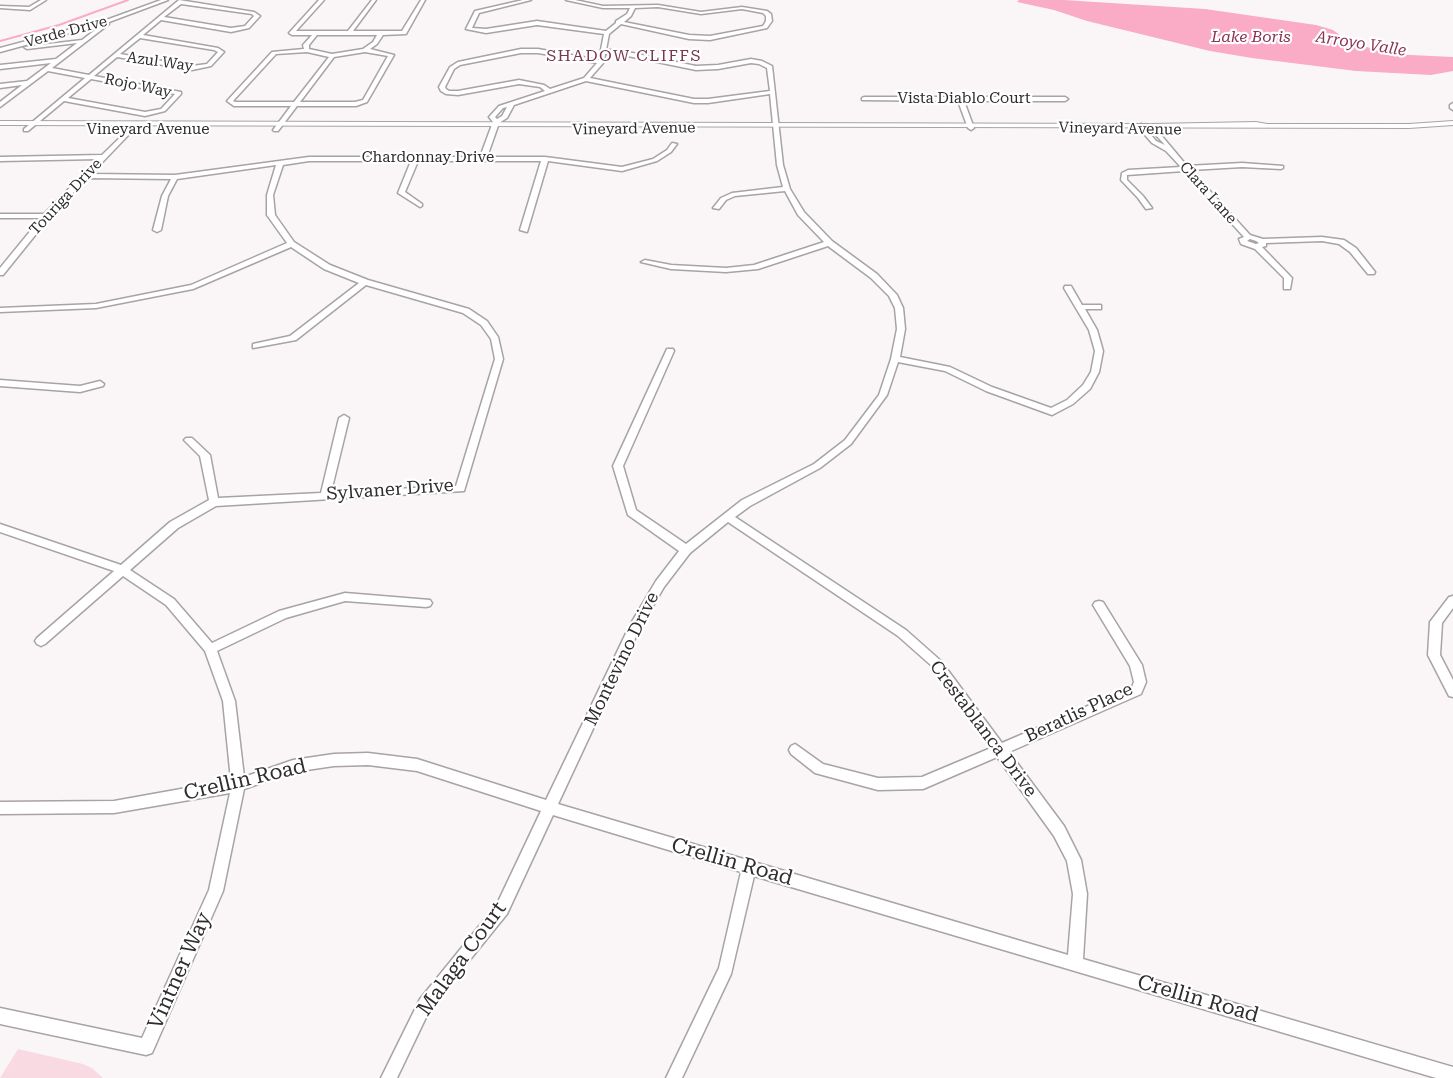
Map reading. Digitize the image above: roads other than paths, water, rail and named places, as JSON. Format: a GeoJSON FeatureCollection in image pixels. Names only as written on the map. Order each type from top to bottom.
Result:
{"type":"FeatureCollection","features":[{"type":"Feature","properties":{"kind":"street"},"geometry":{"type":"LineString","coordinates":[[0,7],[30,9],[44,0]]}},
{"type":"Feature","properties":{"kind":"street","name":"Verde Drive"},"geometry":{"type":"LineString","coordinates":[[0,50],[111,20],[166,0]]}},
{"type":"Feature","properties":{"kind":"street"},"geometry":{"type":"LineString","coordinates":[[322,0],[292,33],[404,33],[423,0]]}},
{"type":"Feature","properties":{"kind":"street"},"geometry":{"type":"LineString","coordinates":[[349,33],[374,0]]}},
{"type":"Feature","properties":{"kind":"street"},"geometry":{"type":"LineString","coordinates":[[492,0],[501,5]]}},
{"type":"Feature","properties":{"kind":"street"},"geometry":{"type":"LineString","coordinates":[[529,0],[477,12],[469,29],[486,31],[537,23],[607,33]]}},
{"type":"Feature","properties":{"kind":"street"},"geometry":{"type":"LineString","coordinates":[[568,0],[603,7],[665,7],[701,12],[742,8],[765,12],[769,15],[769,21],[765,27],[710,38],[689,37],[618,22]]}},
{"type":"Feature","properties":{"kind":"street"},"geometry":{"type":"LineString","coordinates":[[26,130],[90,76],[116,55],[160,18],[181,1],[254,13],[257,16],[247,27],[231,30],[160,18]]}},
{"type":"Feature","properties":{"kind":"street"},"geometry":{"type":"LineString","coordinates":[[483,158],[494,126],[505,117],[511,104],[586,79],[602,62],[607,33],[629,15],[633,6]]}},
{"type":"Feature","properties":{"kind":"street"},"geometry":{"type":"LineString","coordinates":[[0,105],[111,20]]}},
{"type":"Feature","properties":{"kind":"street"},"geometry":{"type":"LineString","coordinates":[[307,50],[306,45],[316,33]]}},
{"type":"Feature","properties":{"kind":"street"},"geometry":{"type":"LineString","coordinates":[[365,50],[375,43],[381,33]]}},
{"type":"Feature","properties":{"kind":"street","name":"Azul Way"},"geometry":{"type":"LineString","coordinates":[[116,55],[192,68],[209,65],[221,52],[216,49],[139,36]]}},
{"type":"Feature","properties":{"kind":"street"},"geometry":{"type":"LineString","coordinates":[[0,50],[84,41]]}},
{"type":"Feature","properties":{"kind":"street"},"geometry":{"type":"LineString","coordinates":[[307,50],[332,56],[365,50],[388,52],[391,55],[365,101],[356,104],[234,104],[230,101],[274,53],[307,50]]}},
{"type":"Feature","properties":{"kind":"street"},"geometry":{"type":"LineString","coordinates":[[550,92],[542,86],[519,82],[458,93],[448,93],[442,87],[452,68],[458,64],[521,51],[538,51],[602,62]]}},
{"type":"Feature","properties":{"kind":"street","name":"Montevino Drive"},"geometry":{"type":"LineString","coordinates":[[551,807],[634,628],[660,584],[687,550],[746,503],[817,466],[848,442],[883,395],[895,359],[901,329],[899,308],[893,295],[874,276],[829,243],[801,213],[787,189],[780,165],[770,67],[760,62],[696,68],[618,52],[604,52]]}},
{"type":"Feature","properties":{"kind":"street"},"geometry":{"type":"LineString","coordinates":[[276,130],[332,56]]}},
{"type":"Feature","properties":{"kind":"street"},"geometry":{"type":"LineString","coordinates":[[0,67],[58,61]]}},
{"type":"Feature","properties":{"kind":"street","name":"Rojo Way"},"geometry":{"type":"LineString","coordinates":[[48,69],[179,93],[163,110],[145,114],[63,99]]}},
{"type":"Feature","properties":{"kind":"street"},"geometry":{"type":"LineString","coordinates":[[586,79],[694,101],[715,101],[773,92]]}},
{"type":"Feature","properties":{"kind":"street"},"geometry":{"type":"LineString","coordinates":[[0,86],[30,82]]}},
{"type":"Feature","properties":{"kind":"street","name":"Vista Diablo Court"},"geometry":{"type":"LineString","coordinates":[[864,99],[1065,99]]}},
{"type":"Feature","properties":{"kind":"street"},"geometry":{"type":"LineString","coordinates":[[960,99],[970,126]]}},
{"type":"Feature","properties":{"kind":"street","name":"Vineyard Avenue"},"geometry":{"type":"LineString","coordinates":[[0,123],[1142,128],[1256,124],[1267,126],[1409,126],[1453,123]]}},
{"type":"Feature","properties":{"kind":"street","name":"Touriga Drive"},"geometry":{"type":"LineString","coordinates":[[0,273],[46,216],[136,124]]}},
{"type":"Feature","properties":{"kind":"street","name":"Vineyard Avenue"},"geometry":{"type":"LineString","coordinates":[[0,130],[276,130],[494,126]]}},
{"type":"Feature","properties":{"kind":"street","name":"Vineyard Avenue"},"geometry":{"type":"LineString","coordinates":[[1142,128],[1154,130],[1267,126]]}},
{"type":"Feature","properties":{"kind":"street","name":"Clara Lane"},"geometry":{"type":"LineString","coordinates":[[1142,128],[1154,142],[1168,149],[1248,237],[1259,244]]}},
{"type":"Feature","properties":{"kind":"street","name":"Clara Lane"},"geometry":{"type":"LineString","coordinates":[[1154,130],[1168,145],[1168,149]]}},
{"type":"Feature","properties":{"kind":"street","name":"Chardonnay Drive"},"geometry":{"type":"LineString","coordinates":[[84,176],[175,177],[309,159],[545,159],[622,169],[655,160],[669,151],[674,144]]}},
{"type":"Feature","properties":{"kind":"street"},"geometry":{"type":"LineString","coordinates":[[0,159],[102,157]]}},
{"type":"Feature","properties":{"kind":"street"},"geometry":{"type":"LineString","coordinates":[[416,158],[400,193],[420,205]]}},
{"type":"Feature","properties":{"kind":"street"},"geometry":{"type":"LineString","coordinates":[[223,159],[224,170]]}},
{"type":"Feature","properties":{"kind":"street"},"geometry":{"type":"LineString","coordinates":[[524,230],[545,159]]}},
{"type":"Feature","properties":{"kind":"street","name":"Sylvaner Drive"},"geometry":{"type":"LineString","coordinates":[[41,641],[174,525],[214,502],[326,494],[460,489],[499,359],[495,339],[484,322],[466,312],[365,282],[327,267],[291,244],[271,215],[270,195],[280,162]]}},
{"type":"Feature","properties":{"kind":"street"},"geometry":{"type":"LineString","coordinates":[[1148,208],[1124,180],[1124,174],[1135,171],[1242,165],[1281,167]]}},
{"type":"Feature","properties":{"kind":"street"},"geometry":{"type":"LineString","coordinates":[[157,230],[165,196],[175,177]]}},
{"type":"Feature","properties":{"kind":"street"},"geometry":{"type":"LineString","coordinates":[[717,208],[723,199],[734,194],[787,189]]}},
{"type":"Feature","properties":{"kind":"street"},"geometry":{"type":"LineString","coordinates":[[0,216],[46,216]]}},
{"type":"Feature","properties":{"kind":"street"},"geometry":{"type":"LineString","coordinates":[[1259,244],[1322,239],[1341,242],[1353,250],[1371,272]]}},
{"type":"Feature","properties":{"kind":"street"},"geometry":{"type":"LineString","coordinates":[[645,262],[671,267],[726,270],[755,267],[829,243]]}},
{"type":"Feature","properties":{"kind":"street"},"geometry":{"type":"LineString","coordinates":[[0,310],[96,306],[193,287],[291,244]]}},
{"type":"Feature","properties":{"kind":"street"},"geometry":{"type":"LineString","coordinates":[[1259,244],[1288,278],[1287,287]]}},
{"type":"Feature","properties":{"kind":"street"},"geometry":{"type":"LineString","coordinates":[[256,346],[293,338],[365,282]]}},
{"type":"Feature","properties":{"kind":"street"},"geometry":{"type":"LineString","coordinates":[[895,359],[927,363],[947,369],[989,389],[1052,412],[1070,402],[1087,387],[1095,372],[1099,351],[1094,330],[1082,307],[1068,288]]}},
{"type":"Feature","properties":{"kind":"street"},"geometry":{"type":"LineString","coordinates":[[1082,307],[1098,307]]}},
{"type":"Feature","properties":{"kind":"street"},"geometry":{"type":"LineString","coordinates":[[670,351],[618,466],[632,512],[687,550]]}},
{"type":"Feature","properties":{"kind":"street"},"geometry":{"type":"LineString","coordinates":[[0,383],[80,389],[100,384]]}},
{"type":"Feature","properties":{"kind":"street"},"geometry":{"type":"LineString","coordinates":[[326,494],[344,418]]}},
{"type":"Feature","properties":{"kind":"street"},"geometry":{"type":"LineString","coordinates":[[189,440],[205,455],[214,502]]}},
{"type":"Feature","properties":{"kind":"street","name":"Crestablanca Drive"},"geometry":{"type":"LineString","coordinates":[[728,517],[902,633],[937,664],[1059,831],[1074,860],[1080,894],[1075,963]]}},
{"type":"Feature","properties":{"kind":"street"},"geometry":{"type":"LineString","coordinates":[[0,528],[122,570],[170,602],[210,649],[229,701],[238,785]]}},
{"type":"Feature","properties":{"kind":"street"},"geometry":{"type":"LineString","coordinates":[[210,649],[283,614],[345,597],[426,603]]}},
{"type":"Feature","properties":{"kind":"street"},"geometry":{"type":"LineString","coordinates":[[1453,600],[1436,622],[1434,655],[1453,692]]}},
{"type":"Feature","properties":{"kind":"street","name":"Beratlis Place"},"geometry":{"type":"LineString","coordinates":[[1000,750],[1137,690],[1140,672],[1099,605]]}},
{"type":"Feature","properties":{"kind":"street"},"geometry":{"type":"LineString","coordinates":[[795,750],[820,769],[878,784],[923,783],[1000,750]]}},
{"type":"Feature","properties":{"kind":"street","name":"Crellin Road"},"geometry":{"type":"LineString","coordinates":[[0,808],[114,807],[238,785],[293,766],[334,760],[368,759],[417,765],[606,826],[1453,1075]]}},
{"type":"Feature","properties":{"kind":"street","name":"Vintner Way"},"geometry":{"type":"LineString","coordinates":[[0,1016],[146,1047],[216,891],[238,785]]}},
{"type":"Feature","properties":{"kind":"street","name":"Malaga Court"},"geometry":{"type":"LineString","coordinates":[[389,1078],[425,1004],[502,909],[551,807]]}},
{"type":"Feature","properties":{"kind":"street"},"geometry":{"type":"LineString","coordinates":[[674,1078],[726,969],[749,867]]}},
{"type":"Feature","properties":{"kind":"water","name":"Lake Boris"},"geometry":{"type":"Polygon","coordinates":[[[1019,0],[1064,0],[1205,9],[1316,25],[1333,30],[1348,41],[1389,54],[1453,57],[1453,71],[1431,75],[1356,71],[1252,58],[1210,51],[1087,21],[1054,10],[1017,2],[1019,0]]]}},
{"type":"Feature","properties":{"kind":"waterway","name":"Arroyo Valle"},"geometry":{"type":"LineString","coordinates":[[0,41],[59,25],[128,0]]}},
{"type":"Feature","properties":{"kind":"district","name":"SHADOW CLIFFS"},"geometry":{"type":"Point","coordinates":[624,56]}}]}
